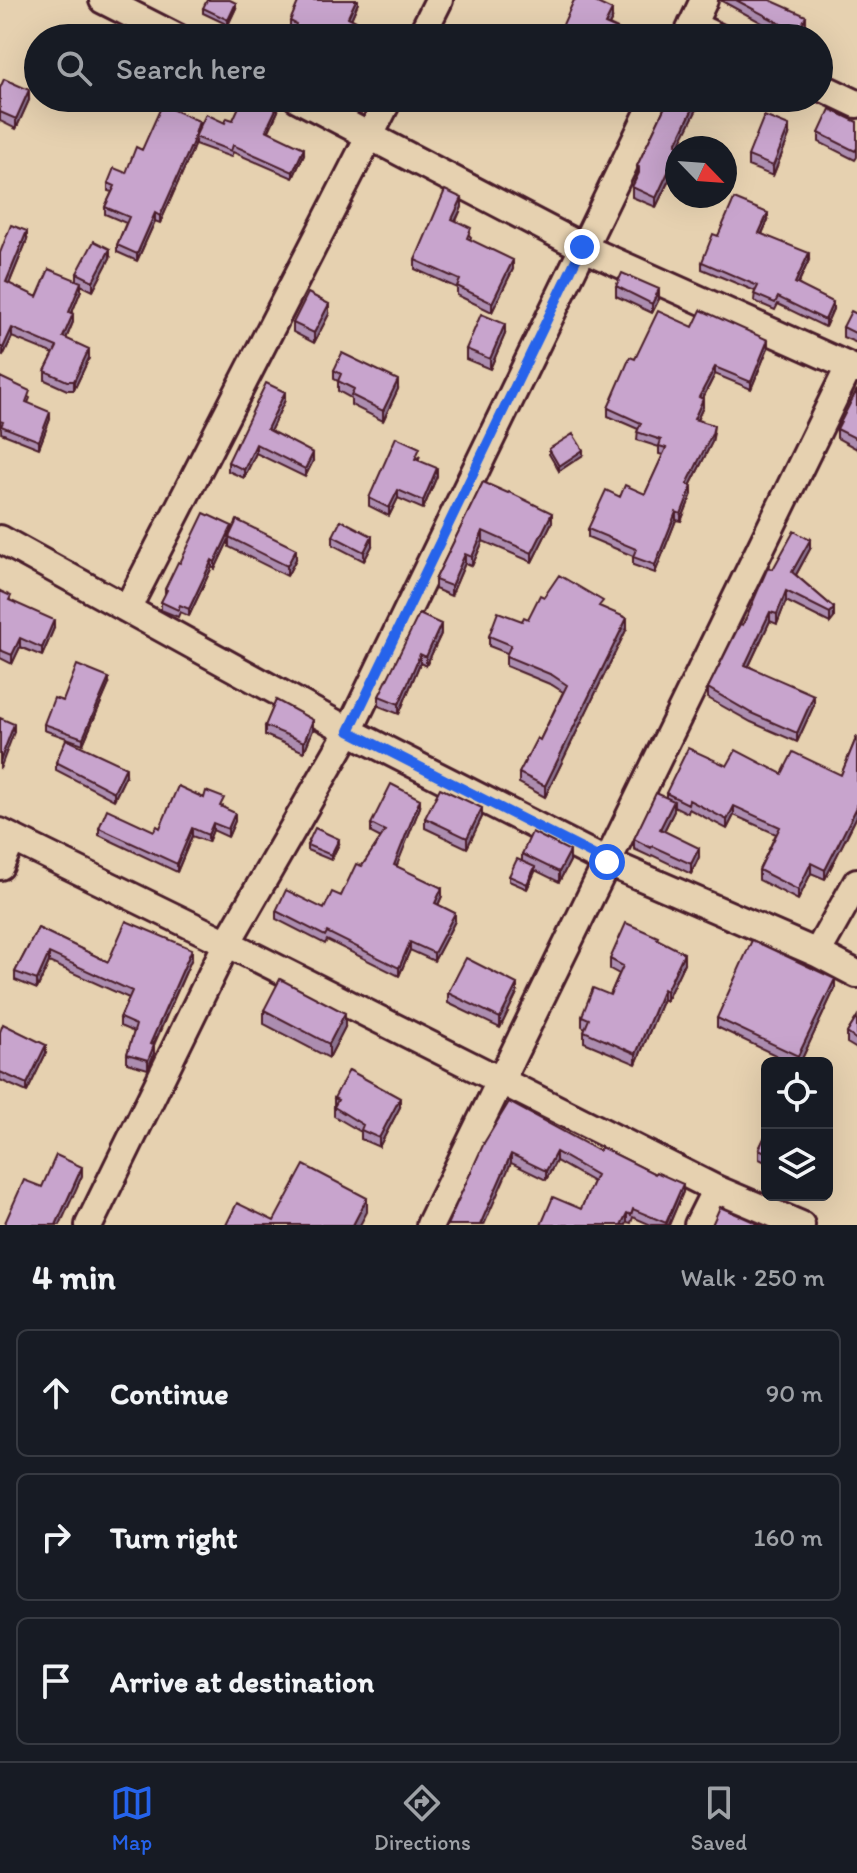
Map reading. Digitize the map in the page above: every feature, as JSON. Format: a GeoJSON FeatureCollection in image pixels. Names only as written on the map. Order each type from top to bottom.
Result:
{"type":"FeatureCollection","features":[{"type":"Feature","properties":{"kind":"street"},"geometry":{"type":"LineString","coordinates":[[103,0],[150,24]]}},
{"type":"Feature","properties":{"kind":"street"},"geometry":{"type":"LineString","coordinates":[[427,24],[439,0]]}},
{"type":"Feature","properties":{"kind":"street"},"geometry":{"type":"LineString","coordinates":[[693,24],[704,0]]}},
{"type":"Feature","properties":{"kind":"street"},"geometry":{"type":"LineString","coordinates":[[833,93],[857,104]]}},
{"type":"Feature","properties":{"kind":"street"},"geometry":{"type":"LineString","coordinates":[[325,112],[582,247],[853,368],[430,1225]]}},
{"type":"Feature","properties":{"kind":"street"},"geometry":{"type":"LineString","coordinates":[[127,609],[382,112]]}},
{"type":"Feature","properties":{"kind":"street"},"geometry":{"type":"LineString","coordinates":[[89,1225],[227,943],[349,731],[649,112]]}},
{"type":"Feature","properties":{"kind":"street"},"geometry":{"type":"LineString","coordinates":[[0,539],[349,731],[607,862],[817,953],[857,974]]}},
{"type":"Feature","properties":{"kind":"street"},"geometry":{"type":"LineString","coordinates":[[0,866],[6,835],[716,1189],[801,1225]]}},
{"type":"Feature","properties":{"kind":"street"},"geometry":{"type":"LineString","coordinates":[[817,953],[857,882]]}},
{"type":"Feature","properties":{"kind":"street"},"geometry":{"type":"LineString","coordinates":[[698,1225],[716,1189]]}},
{"type":"Feature","properties":{"kind":"building"},"geometry":{"type":"Polygon","coordinates":[[[207,0],[236,3],[228,20],[203,8],[207,0]]]}},
{"type":"Feature","properties":{"kind":"building"},"geometry":{"type":"Polygon","coordinates":[[[299,0],[356,0],[348,17],[362,24],[296,24],[290,21],[299,0]]]}},
{"type":"Feature","properties":{"kind":"building"},"geometry":{"type":"Polygon","coordinates":[[[574,0],[591,0],[612,10],[605,24],[563,24],[574,0]]]}},
{"type":"Feature","properties":{"kind":"building"},"geometry":{"type":"Polygon","coordinates":[[[736,0],[770,0],[806,16],[802,24],[781,24],[736,0]]]}},
{"type":"Feature","properties":{"kind":"building"},"geometry":{"type":"Polygon","coordinates":[[[4,79],[24,88],[24,101],[16,119],[0,112],[0,88],[4,79]]]}},
{"type":"Feature","properties":{"kind":"building"},"geometry":{"type":"Polygon","coordinates":[[[833,110],[857,122],[857,148],[855,151],[819,133],[829,112],[833,110]]]}},
{"type":"Feature","properties":{"kind":"building"},"geometry":{"type":"Polygon","coordinates":[[[159,112],[178,112],[199,121],[160,216],[155,213],[137,254],[117,245],[129,217],[105,207],[115,186],[108,183],[114,168],[126,173],[136,147],[142,150],[159,112]]]}},
{"type":"Feature","properties":{"kind":"building"},"geometry":{"type":"Polygon","coordinates":[[[237,112],[275,112],[266,130],[304,148],[293,172],[233,145],[231,151],[195,137],[206,114],[225,123],[227,118],[233,120],[237,112]]]}},
{"type":"Feature","properties":{"kind":"building"},"geometry":{"type":"Polygon","coordinates":[[[662,112],[691,112],[680,136],[665,136],[665,179],[656,198],[632,187],[662,112]]]}},
{"type":"Feature","properties":{"kind":"building"},"geometry":{"type":"Polygon","coordinates":[[[764,116],[789,126],[773,166],[748,156],[764,116]]]}},
{"type":"Feature","properties":{"kind":"building"},"geometry":{"type":"Polygon","coordinates":[[[445,190],[462,198],[452,219],[471,228],[467,238],[513,260],[492,303],[457,286],[460,280],[415,260],[445,190]]]}},
{"type":"Feature","properties":{"kind":"building"},"geometry":{"type":"Polygon","coordinates":[[[737,200],[768,213],[759,233],[809,253],[795,283],[833,302],[825,320],[778,297],[775,303],[754,294],[758,286],[702,262],[713,234],[718,236],[730,208],[737,208],[737,200]]]}},
{"type":"Feature","properties":{"kind":"building"},"geometry":{"type":"Polygon","coordinates":[[[11,225],[27,231],[6,282],[37,297],[49,269],[81,282],[63,337],[89,349],[74,381],[45,371],[57,347],[12,328],[3,348],[0,346],[0,253],[11,225]]]}},
{"type":"Feature","properties":{"kind":"building"},"geometry":{"type":"Polygon","coordinates":[[[94,241],[110,249],[93,281],[77,273],[94,241]]]}},
{"type":"Feature","properties":{"kind":"building"},"geometry":{"type":"Polygon","coordinates":[[[622,273],[659,289],[652,304],[616,286],[622,273]]]}},
{"type":"Feature","properties":{"kind":"building"},"geometry":{"type":"Polygon","coordinates":[[[308,293],[329,304],[314,333],[293,323],[308,293]]]}},
{"type":"Feature","properties":{"kind":"building"},"geometry":{"type":"Polygon","coordinates":[[[701,310],[768,340],[751,382],[715,367],[699,397],[703,399],[694,419],[714,425],[712,434],[687,484],[692,486],[681,514],[676,512],[655,565],[633,557],[636,549],[588,529],[606,490],[620,497],[625,485],[645,494],[666,448],[659,446],[661,440],[637,432],[641,423],[608,408],[630,357],[635,359],[658,311],[693,327],[701,310]]]}},
{"type":"Feature","properties":{"kind":"building"},"geometry":{"type":"Polygon","coordinates":[[[851,311],[857,314],[857,334],[843,327],[851,311]]]}},
{"type":"Feature","properties":{"kind":"building"},"geometry":{"type":"Polygon","coordinates":[[[481,314],[505,324],[490,359],[466,349],[481,314]]]}},
{"type":"Feature","properties":{"kind":"building"},"geometry":{"type":"Polygon","coordinates":[[[342,353],[398,380],[383,411],[351,395],[354,389],[338,381],[341,374],[334,370],[342,353]]]}},
{"type":"Feature","properties":{"kind":"building"},"geometry":{"type":"Polygon","coordinates":[[[0,377],[30,391],[26,402],[50,412],[39,441],[1,426],[0,377]]]}},
{"type":"Feature","properties":{"kind":"building"},"geometry":{"type":"Polygon","coordinates":[[[266,383],[285,392],[267,429],[313,453],[305,469],[256,444],[244,470],[228,462],[266,383]]]}},
{"type":"Feature","properties":{"kind":"building"},"geometry":{"type":"Polygon","coordinates":[[[857,390],[857,439],[837,429],[857,390]]]}},
{"type":"Feature","properties":{"kind":"building"},"geometry":{"type":"Polygon","coordinates":[[[573,434],[583,450],[559,466],[549,449],[573,434]]]}},
{"type":"Feature","properties":{"kind":"building"},"geometry":{"type":"Polygon","coordinates":[[[396,437],[420,448],[415,459],[437,468],[423,501],[398,490],[389,508],[369,498],[396,437]]]}},
{"type":"Feature","properties":{"kind":"building"},"geometry":{"type":"Polygon","coordinates":[[[483,482],[552,513],[532,553],[483,531],[472,557],[465,554],[451,586],[435,580],[483,482]]]}},
{"type":"Feature","properties":{"kind":"building"},"geometry":{"type":"Polygon","coordinates":[[[204,513],[232,526],[189,609],[180,605],[178,610],[161,602],[204,513]]]}},
{"type":"Feature","properties":{"kind":"building"},"geometry":{"type":"Polygon","coordinates":[[[237,520],[296,549],[287,566],[229,537],[237,520]]]}},
{"type":"Feature","properties":{"kind":"building"},"geometry":{"type":"Polygon","coordinates":[[[341,520],[372,536],[364,552],[333,536],[341,520]]]}},
{"type":"Feature","properties":{"kind":"building"},"geometry":{"type":"Polygon","coordinates":[[[794,531],[810,540],[792,572],[834,608],[830,613],[786,591],[777,614],[770,612],[745,665],[814,695],[797,733],[751,713],[708,688],[740,624],[743,625],[768,567],[773,569],[794,531]]]}},
{"type":"Feature","properties":{"kind":"building"},"geometry":{"type":"Polygon","coordinates":[[[559,575],[603,601],[599,606],[627,618],[545,786],[519,773],[537,738],[540,740],[567,685],[552,675],[506,656],[511,645],[489,636],[498,612],[522,621],[524,617],[528,619],[540,595],[544,597],[559,575]]]}},
{"type":"Feature","properties":{"kind":"building"},"geometry":{"type":"Polygon","coordinates":[[[0,591],[11,596],[9,600],[54,620],[42,648],[20,638],[12,655],[0,650],[0,591]]]}},
{"type":"Feature","properties":{"kind":"building"},"geometry":{"type":"Polygon","coordinates":[[[419,614],[441,624],[426,657],[420,654],[399,704],[379,696],[419,614]]]}},
{"type":"Feature","properties":{"kind":"building"},"geometry":{"type":"Polygon","coordinates":[[[77,665],[109,678],[83,738],[44,724],[54,698],[63,701],[77,665]]]}},
{"type":"Feature","properties":{"kind":"building"},"geometry":{"type":"Polygon","coordinates":[[[276,700],[313,720],[304,742],[265,726],[276,700]]]}},
{"type":"Feature","properties":{"kind":"building"},"geometry":{"type":"Polygon","coordinates":[[[0,718],[14,724],[0,761],[0,718]]]}},
{"type":"Feature","properties":{"kind":"building"},"geometry":{"type":"Polygon","coordinates":[[[857,736],[857,807],[825,870],[811,863],[798,890],[759,870],[780,827],[734,806],[727,820],[689,800],[688,804],[666,793],[688,748],[727,766],[736,750],[782,774],[793,752],[841,775],[857,736]]]}},
{"type":"Feature","properties":{"kind":"building"},"geometry":{"type":"Polygon","coordinates":[[[66,739],[126,767],[114,792],[56,762],[66,739]]]}},
{"type":"Feature","properties":{"kind":"building"},"geometry":{"type":"Polygon","coordinates":[[[391,784],[420,799],[394,865],[442,888],[435,903],[455,913],[434,953],[410,942],[399,968],[276,911],[286,890],[324,909],[332,892],[341,896],[356,864],[362,866],[385,831],[371,824],[391,784]]]}},
{"type":"Feature","properties":{"kind":"building"},"geometry":{"type":"Polygon","coordinates":[[[178,786],[204,798],[206,791],[224,798],[220,806],[235,813],[228,829],[213,823],[208,835],[192,828],[177,864],[99,828],[107,809],[154,831],[157,826],[160,828],[178,786]]]}},
{"type":"Feature","properties":{"kind":"building"},"geometry":{"type":"Polygon","coordinates":[[[440,788],[482,808],[467,838],[425,818],[440,788]]]}},
{"type":"Feature","properties":{"kind":"building"},"geometry":{"type":"Polygon","coordinates":[[[656,793],[674,801],[660,829],[699,848],[691,864],[634,839],[656,793]]]}},
{"type":"Feature","properties":{"kind":"building"},"geometry":{"type":"Polygon","coordinates":[[[315,828],[339,839],[331,855],[307,845],[315,828]]]}},
{"type":"Feature","properties":{"kind":"building"},"geometry":{"type":"Polygon","coordinates":[[[532,832],[570,851],[559,872],[522,854],[532,832]]]}},
{"type":"Feature","properties":{"kind":"building"},"geometry":{"type":"Polygon","coordinates":[[[517,859],[535,867],[527,884],[509,876],[517,859]]]}},
{"type":"Feature","properties":{"kind":"building"},"geometry":{"type":"Polygon","coordinates":[[[126,921],[192,949],[150,1044],[154,1045],[148,1060],[127,1054],[136,1025],[120,1018],[132,991],[49,953],[37,980],[15,972],[38,928],[108,962],[126,921]]]}},
{"type":"Feature","properties":{"kind":"building"},"geometry":{"type":"Polygon","coordinates":[[[626,923],[684,953],[666,991],[663,989],[636,1054],[584,1031],[589,1019],[582,1016],[593,988],[610,995],[623,966],[610,959],[626,923]]]}},
{"type":"Feature","properties":{"kind":"building"},"geometry":{"type":"Polygon","coordinates":[[[752,940],[835,979],[798,1056],[717,1018],[752,940]]]}},
{"type":"Feature","properties":{"kind":"building"},"geometry":{"type":"Polygon","coordinates":[[[466,958],[517,984],[500,1018],[448,993],[466,958]]]}},
{"type":"Feature","properties":{"kind":"building"},"geometry":{"type":"Polygon","coordinates":[[[280,979],[345,1013],[329,1044],[264,1010],[280,979]]]}},
{"type":"Feature","properties":{"kind":"building"},"geometry":{"type":"Polygon","coordinates":[[[857,1017],[857,1040],[847,1033],[857,1017]]]}},
{"type":"Feature","properties":{"kind":"building"},"geometry":{"type":"Polygon","coordinates":[[[3,1024],[46,1045],[27,1084],[0,1072],[0,1032],[3,1024]]]}},
{"type":"Feature","properties":{"kind":"building"},"geometry":{"type":"Polygon","coordinates":[[[349,1070],[400,1098],[379,1138],[361,1130],[363,1125],[334,1107],[338,1100],[334,1098],[349,1070]]]}},
{"type":"Feature","properties":{"kind":"building"},"geometry":{"type":"Polygon","coordinates":[[[509,1102],[599,1151],[601,1147],[655,1174],[683,1184],[666,1223],[633,1209],[621,1225],[541,1225],[553,1197],[581,1209],[596,1175],[556,1152],[546,1171],[511,1154],[480,1225],[447,1225],[484,1143],[509,1102]]]}},
{"type":"Feature","properties":{"kind":"building"},"geometry":{"type":"Polygon","coordinates":[[[56,1155],[82,1167],[56,1225],[4,1225],[24,1180],[42,1187],[56,1155]]]}},
{"type":"Feature","properties":{"kind":"building"},"geometry":{"type":"Polygon","coordinates":[[[304,1165],[367,1198],[353,1225],[226,1225],[237,1203],[274,1221],[304,1165]]]}},
{"type":"Feature","properties":{"kind":"building"},"geometry":{"type":"Polygon","coordinates":[[[720,1207],[761,1225],[712,1225],[720,1207]]]}},
{"type":"Feature","properties":{"kind":"route"},"geometry":{"type":"LineString","coordinates":[[582,247],[349,731],[607,862]]}}]}
